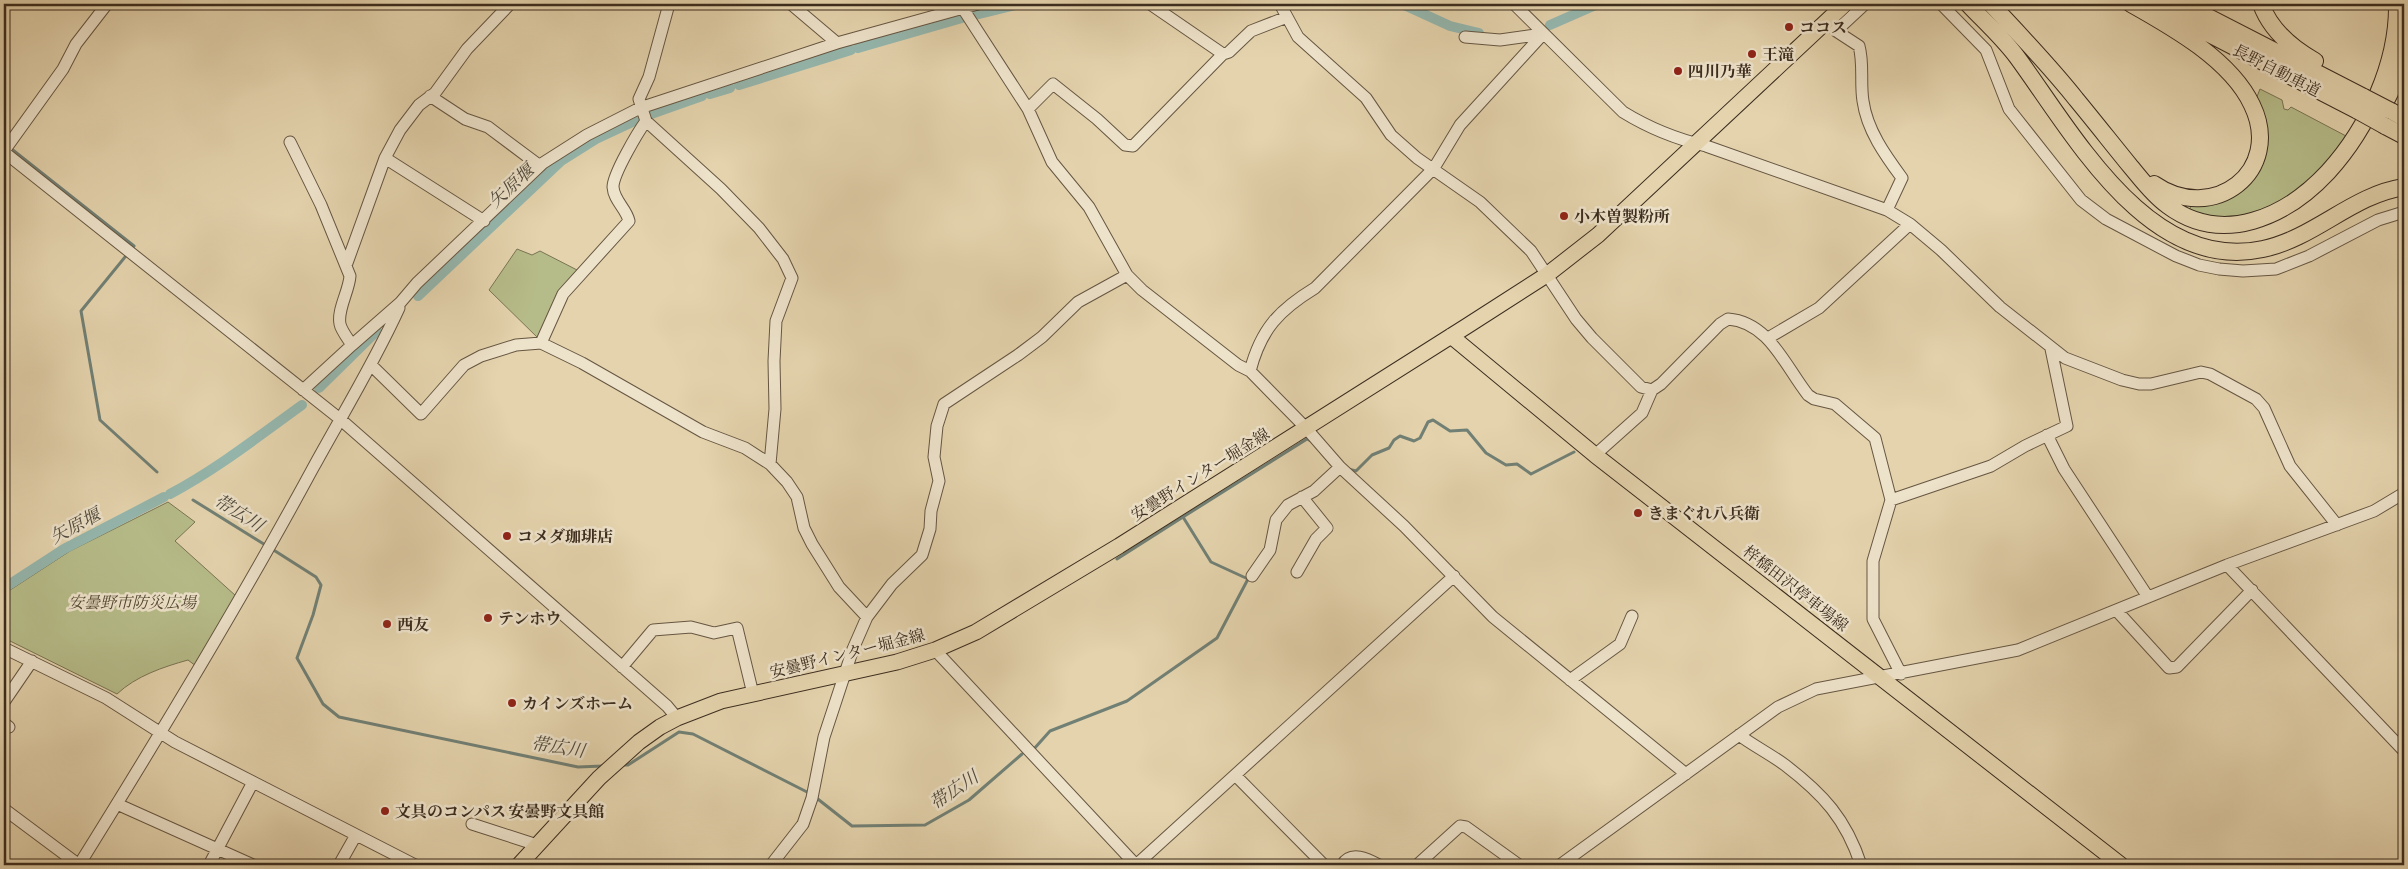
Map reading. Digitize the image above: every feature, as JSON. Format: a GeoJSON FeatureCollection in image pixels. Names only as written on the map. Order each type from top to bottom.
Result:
{"type":"FeatureCollection","features":[{"type":"Feature","properties":{"kind":"highway"},"geometry":{"type":"LineString","coordinates":[[1968,4],[2010,48],[2049,104],[2117,190],[2147,217],[2172,235],[2211,250],[2243,252],[2279,245],[2313,229],[2358,202],[2404,187]]}},
{"type":"Feature","properties":{"kind":"highway"},"geometry":{"type":"LineString","coordinates":[[1991,4],[2067,87],[2162,201],[2178,212],[2192,218],[2221,224],[2260,220],[2282,210],[2302,197],[2330,170],[2353,139],[2368,114],[2389,61],[2395,32],[2397,4]]}},
{"type":"Feature","properties":{"kind":"highway"},"geometry":{"type":"LineString","coordinates":[[2126,160],[2146,178],[2170,194],[2188,199],[2206,199],[2226,193],[2248,174],[2257,156],[2260,136],[2252,104],[2227,70],[2172,29],[2131,4]]}},
{"type":"Feature","properties":{"kind":"highway","name":"長野自動車道"},"geometry":{"type":"LineString","coordinates":[[2150,4],[2396,113],[2404,136]]}},
{"type":"Feature","properties":{"kind":"highway","name":"長野自動車道"},"geometry":{"type":"LineString","coordinates":[[2183,4],[2364,99]]}},
{"type":"Feature","properties":{"kind":"highway"},"geometry":{"type":"LineString","coordinates":[[2261,4],[2268,20],[2297,50],[2364,99],[2396,113]]}},
{"type":"Feature","properties":{"kind":"highway"},"geometry":{"type":"LineString","coordinates":[[2117,190],[2148,210],[2177,224],[2210,233],[2252,232],[2289,219],[2326,188],[2363,143],[2390,93],[2404,41]]}},
{"type":"Feature","properties":{"kind":"main road","name":"安曇野インター堀金線"},"geometry":{"type":"LineString","coordinates":[[520,865],[618,760],[639,742],[677,718],[721,701],[846,675],[935,650],[976,632],[1008,615],[1548,274],[1615,220],[1696,144],[1831,26],[1845,4]]}},
{"type":"Feature","properties":{"kind":"main road","name":"梓橋田沢停車場線"},"geometry":{"type":"LineString","coordinates":[[1451,336],[1595,455],[2121,865]]}},
{"type":"Feature","properties":{"kind":"street"},"geometry":{"type":"LineString","coordinates":[[107,4],[76,44],[63,69],[4,151],[340,419],[667,706],[677,718]]}},
{"type":"Feature","properties":{"kind":"street"},"geometry":{"type":"LineString","coordinates":[[346,264],[385,158],[400,130],[467,49],[510,4]]}},
{"type":"Feature","properties":{"kind":"street"},"geometry":{"type":"LineString","coordinates":[[669,4],[649,77],[640,99],[640,108],[646,121],[721,189],[759,228],[783,259],[792,278],[776,321],[774,362],[775,409],[770,464]]}},
{"type":"Feature","properties":{"kind":"street"},"geometry":{"type":"LineString","coordinates":[[791,4],[837,43]]}},
{"type":"Feature","properties":{"kind":"street"},"geometry":{"type":"LineString","coordinates":[[304,390],[400,304],[417,283],[540,166],[587,134],[640,108],[837,43],[961,6],[978,4]]}},
{"type":"Feature","properties":{"kind":"street"},"geometry":{"type":"LineString","coordinates":[[1150,4],[1223,54]]}},
{"type":"Feature","properties":{"kind":"street"},"geometry":{"type":"LineString","coordinates":[[1280,4],[1298,37],[1366,98],[1391,135],[1410,153],[1480,202],[1531,252],[1548,274],[1576,319],[1592,338],[1641,386],[1652,390]]}},
{"type":"Feature","properties":{"kind":"street"},"geometry":{"type":"LineString","coordinates":[[1514,4],[1624,112],[1645,126],[1887,210],[1910,224],[1941,250],[2000,307],[2051,349],[2065,358],[2122,380],[2151,384],[2202,372],[2210,374],[2251,396],[2264,408],[2290,466],[2337,525]]}},
{"type":"Feature","properties":{"kind":"street"},"geometry":{"type":"LineString","coordinates":[[1865,4],[1831,26],[1859,46],[1866,116],[1882,150],[1902,178],[1887,210]]}},
{"type":"Feature","properties":{"kind":"street"},"geometry":{"type":"LineString","coordinates":[[1941,4],[1986,50],[2008,109],[2081,200],[2106,219],[2176,256],[2199,265],[2220,269],[2243,271],[2276,269],[2316,253],[2378,220],[2404,212]]}},
{"type":"Feature","properties":{"kind":"street"},"geometry":{"type":"LineString","coordinates":[[961,6],[1028,110],[1052,162],[1089,206],[1127,274],[1142,290],[1238,365],[1250,371],[1306,428],[1340,468],[1454,576],[1493,616],[1686,774]]}},
{"type":"Feature","properties":{"kind":"street"},"geometry":{"type":"LineString","coordinates":[[1028,110],[1053,84],[1097,119],[1125,145],[1133,146],[1223,54],[1229,52],[1251,31],[1288,17]]}},
{"type":"Feature","properties":{"kind":"street"},"geometry":{"type":"LineString","coordinates":[[1465,37],[1500,40],[1543,34]]}},
{"type":"Feature","properties":{"kind":"street"},"geometry":{"type":"LineString","coordinates":[[1250,371],[1256,350],[1268,326],[1296,300],[1315,288],[1434,168],[1460,125],[1543,34]]}},
{"type":"Feature","properties":{"kind":"street"},"geometry":{"type":"LineString","coordinates":[[430,96],[465,118],[488,127],[540,166]]}},
{"type":"Feature","properties":{"kind":"street"},"geometry":{"type":"LineString","coordinates":[[541,344],[564,294],[629,222],[627,213],[617,200],[613,185],[635,134],[646,121]]}},
{"type":"Feature","properties":{"kind":"street"},"geometry":{"type":"LineString","coordinates":[[290,142],[322,205],[350,276],[349,289],[340,314],[340,325],[352,345]]}},
{"type":"Feature","properties":{"kind":"street"},"geometry":{"type":"LineString","coordinates":[[385,158],[484,221]]}},
{"type":"Feature","properties":{"kind":"street"},"geometry":{"type":"LineString","coordinates":[[1768,338],[1819,308],[1910,224]]}},
{"type":"Feature","properties":{"kind":"street"},"geometry":{"type":"LineString","coordinates":[[771,865],[803,824],[812,798],[824,737],[853,650],[867,618],[892,584],[922,555],[930,529],[931,511],[939,481],[934,457],[937,426],[944,404],[1018,356],[1042,337],[1078,302],[1127,274]]}},
{"type":"Feature","properties":{"kind":"street"},"geometry":{"type":"LineString","coordinates":[[4,809],[79,865],[161,732],[269,549],[371,364],[400,304]]}},
{"type":"Feature","properties":{"kind":"street"},"geometry":{"type":"LineString","coordinates":[[1595,455],[1642,413],[1652,390],[1662,384],[1728,318],[1738,319],[1756,328],[1768,338],[1808,395],[1814,399],[1835,404],[1875,438],[1892,500],[1872,560],[1873,619],[1901,674]]}},
{"type":"Feature","properties":{"kind":"street"},"geometry":{"type":"LineString","coordinates":[[371,364],[421,414],[464,365],[480,356],[516,345],[541,344],[582,363],[703,432],[745,448],[770,464],[787,482],[797,497],[804,528],[839,587],[867,618]]}},
{"type":"Feature","properties":{"kind":"street"},"geometry":{"type":"LineString","coordinates":[[1892,500],[1991,466],[2067,426],[2051,349]]}},
{"type":"Feature","properties":{"kind":"street"},"geometry":{"type":"LineString","coordinates":[[2047,435],[2064,469],[2148,598]]}},
{"type":"Feature","properties":{"kind":"street"},"geometry":{"type":"LineString","coordinates":[[1252,576],[1270,550],[1276,520],[1288,505],[1314,491],[1340,468]]}},
{"type":"Feature","properties":{"kind":"street"},"geometry":{"type":"LineString","coordinates":[[1560,865],[1778,707],[1805,694],[1816,690],[2018,650],[2228,565],[2374,511],[2404,493]]}},
{"type":"Feature","properties":{"kind":"street"},"geometry":{"type":"LineString","coordinates":[[1297,572],[1316,539],[1327,528],[1302,497]]}},
{"type":"Feature","properties":{"kind":"street"},"geometry":{"type":"LineString","coordinates":[[2228,565],[2404,751]]}},
{"type":"Feature","properties":{"kind":"street"},"geometry":{"type":"LineString","coordinates":[[935,650],[1136,865],[1454,576]]}},
{"type":"Feature","properties":{"kind":"street"},"geometry":{"type":"LineString","coordinates":[[2117,610],[2169,668],[2177,667],[2252,590]]}},
{"type":"Feature","properties":{"kind":"street"},"geometry":{"type":"LineString","coordinates":[[1570,680],[1620,644],[1632,616]]}},
{"type":"Feature","properties":{"kind":"street"},"geometry":{"type":"LineString","coordinates":[[622,667],[653,630],[692,627],[714,633],[737,628],[753,694]]}},
{"type":"Feature","properties":{"kind":"street"},"geometry":{"type":"LineString","coordinates":[[4,648],[106,698],[161,732],[253,782],[415,865]]}},
{"type":"Feature","properties":{"kind":"street"},"geometry":{"type":"LineString","coordinates":[[4,702],[32,661]]}},
{"type":"Feature","properties":{"kind":"street"},"geometry":{"type":"LineString","coordinates":[[1740,735],[1753,746],[1785,765],[1836,811],[1854,847],[1860,865]]}},
{"type":"Feature","properties":{"kind":"street"},"geometry":{"type":"LineString","coordinates":[[1235,775],[1324,865]]}},
{"type":"Feature","properties":{"kind":"street"},"geometry":{"type":"LineString","coordinates":[[209,865],[253,782]]}},
{"type":"Feature","properties":{"kind":"street"},"geometry":{"type":"LineString","coordinates":[[117,804],[253,865]]}},
{"type":"Feature","properties":{"kind":"street"},"geometry":{"type":"LineString","coordinates":[[472,824],[537,845]]}},
{"type":"Feature","properties":{"kind":"street"},"geometry":{"type":"LineString","coordinates":[[1418,865],[1460,826],[1466,827],[1519,865]]}},
{"type":"Feature","properties":{"kind":"street"},"geometry":{"type":"LineString","coordinates":[[339,865],[356,835]]}},
{"type":"Feature","properties":{"kind":"street"},"geometry":{"type":"LineString","coordinates":[[1342,865],[1350,858],[1363,856],[1379,865]]}},
{"type":"Feature","properties":{"kind":"green space"},"geometry":{"type":"Polygon","coordinates":[[[2260,89],[2282,100],[2284,109],[2288,110],[2291,107],[2346,136],[2326,164],[2296,193],[2263,213],[2217,219],[2189,212],[2191,205],[2236,192],[2264,118],[2256,99],[2260,89]]]}},
{"type":"Feature","properties":{"kind":"green space"},"geometry":{"type":"Polygon","coordinates":[[[517,249],[532,255],[540,251],[579,271],[539,339],[489,290],[517,249]]]}},
{"type":"Feature","properties":{"kind":"green space","name":"安曇野市防災広場"},"geometry":{"type":"Polygon","coordinates":[[[168,502],[195,522],[175,541],[236,596],[196,666],[188,660],[160,669],[141,677],[117,694],[4,638],[4,594],[70,551],[168,502]]]}},
{"type":"Feature","properties":{"kind":"waterway","name":"矢原堰"},"geometry":{"type":"LineString","coordinates":[[971,16],[1019,4]]}},
{"type":"Feature","properties":{"kind":"waterway","name":"矢原堰"},"geometry":{"type":"LineString","coordinates":[[1402,4],[1450,26],[1479,33]]}},
{"type":"Feature","properties":{"kind":"waterway","name":"矢原堰"},"geometry":{"type":"LineString","coordinates":[[1550,25],[1598,4]]}},
{"type":"Feature","properties":{"kind":"waterway","name":"矢原堰"},"geometry":{"type":"LineString","coordinates":[[858,48],[962,18]]}},
{"type":"Feature","properties":{"kind":"waterway","name":"矢原堰"},"geometry":{"type":"LineString","coordinates":[[739,85],[851,50]]}},
{"type":"Feature","properties":{"kind":"waterway","name":"矢原堰"},"geometry":{"type":"LineString","coordinates":[[710,94],[730,88]]}},
{"type":"Feature","properties":{"kind":"waterway","name":"矢原堰"},"geometry":{"type":"LineString","coordinates":[[651,114],[702,96]]}},
{"type":"Feature","properties":{"kind":"waterway","name":"矢原堰"},"geometry":{"type":"LineString","coordinates":[[418,296],[561,161],[596,139],[641,118]]}},
{"type":"Feature","properties":{"kind":"waterway","name":"帯広川"},"geometry":{"type":"LineString","coordinates":[[9,147],[134,246],[81,311],[100,420],[157,472]]}},
{"type":"Feature","properties":{"kind":"waterway","name":"矢原堰"},"geometry":{"type":"LineString","coordinates":[[319,388],[377,331]]}},
{"type":"Feature","properties":{"kind":"waterway","name":"矢原堰"},"geometry":{"type":"LineString","coordinates":[[170,494],[221,463],[302,405]]}},
{"type":"Feature","properties":{"kind":"waterway"},"geometry":{"type":"LineString","coordinates":[[1348,469],[1356,471],[1372,455],[1389,448],[1394,440],[1400,436],[1414,441],[1420,438],[1428,422],[1433,420],[1450,431],[1467,430],[1486,453],[1506,465],[1517,464],[1531,474],[1574,452]]}},
{"type":"Feature","properties":{"kind":"waterway","name":"帯広川"},"geometry":{"type":"LineString","coordinates":[[1033,750],[1050,731],[1127,701],[1217,638],[1248,579],[1211,562],[1183,517],[1307,439],[1311,441]]}},
{"type":"Feature","properties":{"kind":"waterway","name":"矢原堰"},"geometry":{"type":"LineString","coordinates":[[4,588],[64,549],[164,497]]}},
{"type":"Feature","properties":{"kind":"waterway","name":"帯広川"},"geometry":{"type":"LineString","coordinates":[[193,500],[267,546]]}},
{"type":"Feature","properties":{"kind":"waterway"},"geometry":{"type":"LineString","coordinates":[[1117,559],[1183,517]]}},
{"type":"Feature","properties":{"kind":"waterway","name":"帯広川"},"geometry":{"type":"LineString","coordinates":[[272,549],[316,577],[321,585],[313,615],[297,658],[323,704],[339,717],[578,767],[603,766]]}},
{"type":"Feature","properties":{"kind":"waterway","name":"帯広川"},"geometry":{"type":"LineString","coordinates":[[622,765],[628,765],[679,732],[693,734],[809,793]]}},
{"type":"Feature","properties":{"kind":"waterway","name":"帯広川"},"geometry":{"type":"LineString","coordinates":[[814,796],[852,826],[925,825],[969,800],[1022,754]]}},
{"type":"Feature","properties":{"kind":"place","name":"ココス"},"geometry":{"type":"Point","coordinates":[1789,27]}},
{"type":"Feature","properties":{"kind":"place","name":"王滝"},"geometry":{"type":"Point","coordinates":[1752,54]}},
{"type":"Feature","properties":{"kind":"place","name":"四川乃華"},"geometry":{"type":"Point","coordinates":[1678,71]}},
{"type":"Feature","properties":{"kind":"place","name":"小木曽製粉所"},"geometry":{"type":"Point","coordinates":[1564,216]}},
{"type":"Feature","properties":{"kind":"place","name":"きまぐれ八兵衛"},"geometry":{"type":"Point","coordinates":[1638,513]}},
{"type":"Feature","properties":{"kind":"place","name":"コメダ珈琲店"},"geometry":{"type":"Point","coordinates":[507,536]}},
{"type":"Feature","properties":{"kind":"place","name":"テンホウ"},"geometry":{"type":"Point","coordinates":[488,618]}},
{"type":"Feature","properties":{"kind":"place","name":"西友"},"geometry":{"type":"Point","coordinates":[387,624]}},
{"type":"Feature","properties":{"kind":"place","name":"カインズホーム"},"geometry":{"type":"Point","coordinates":[512,703]}},
{"type":"Feature","properties":{"kind":"place","name":"文具のコンパス 安曇野文具館"},"geometry":{"type":"Point","coordinates":[385,811]}}]}
